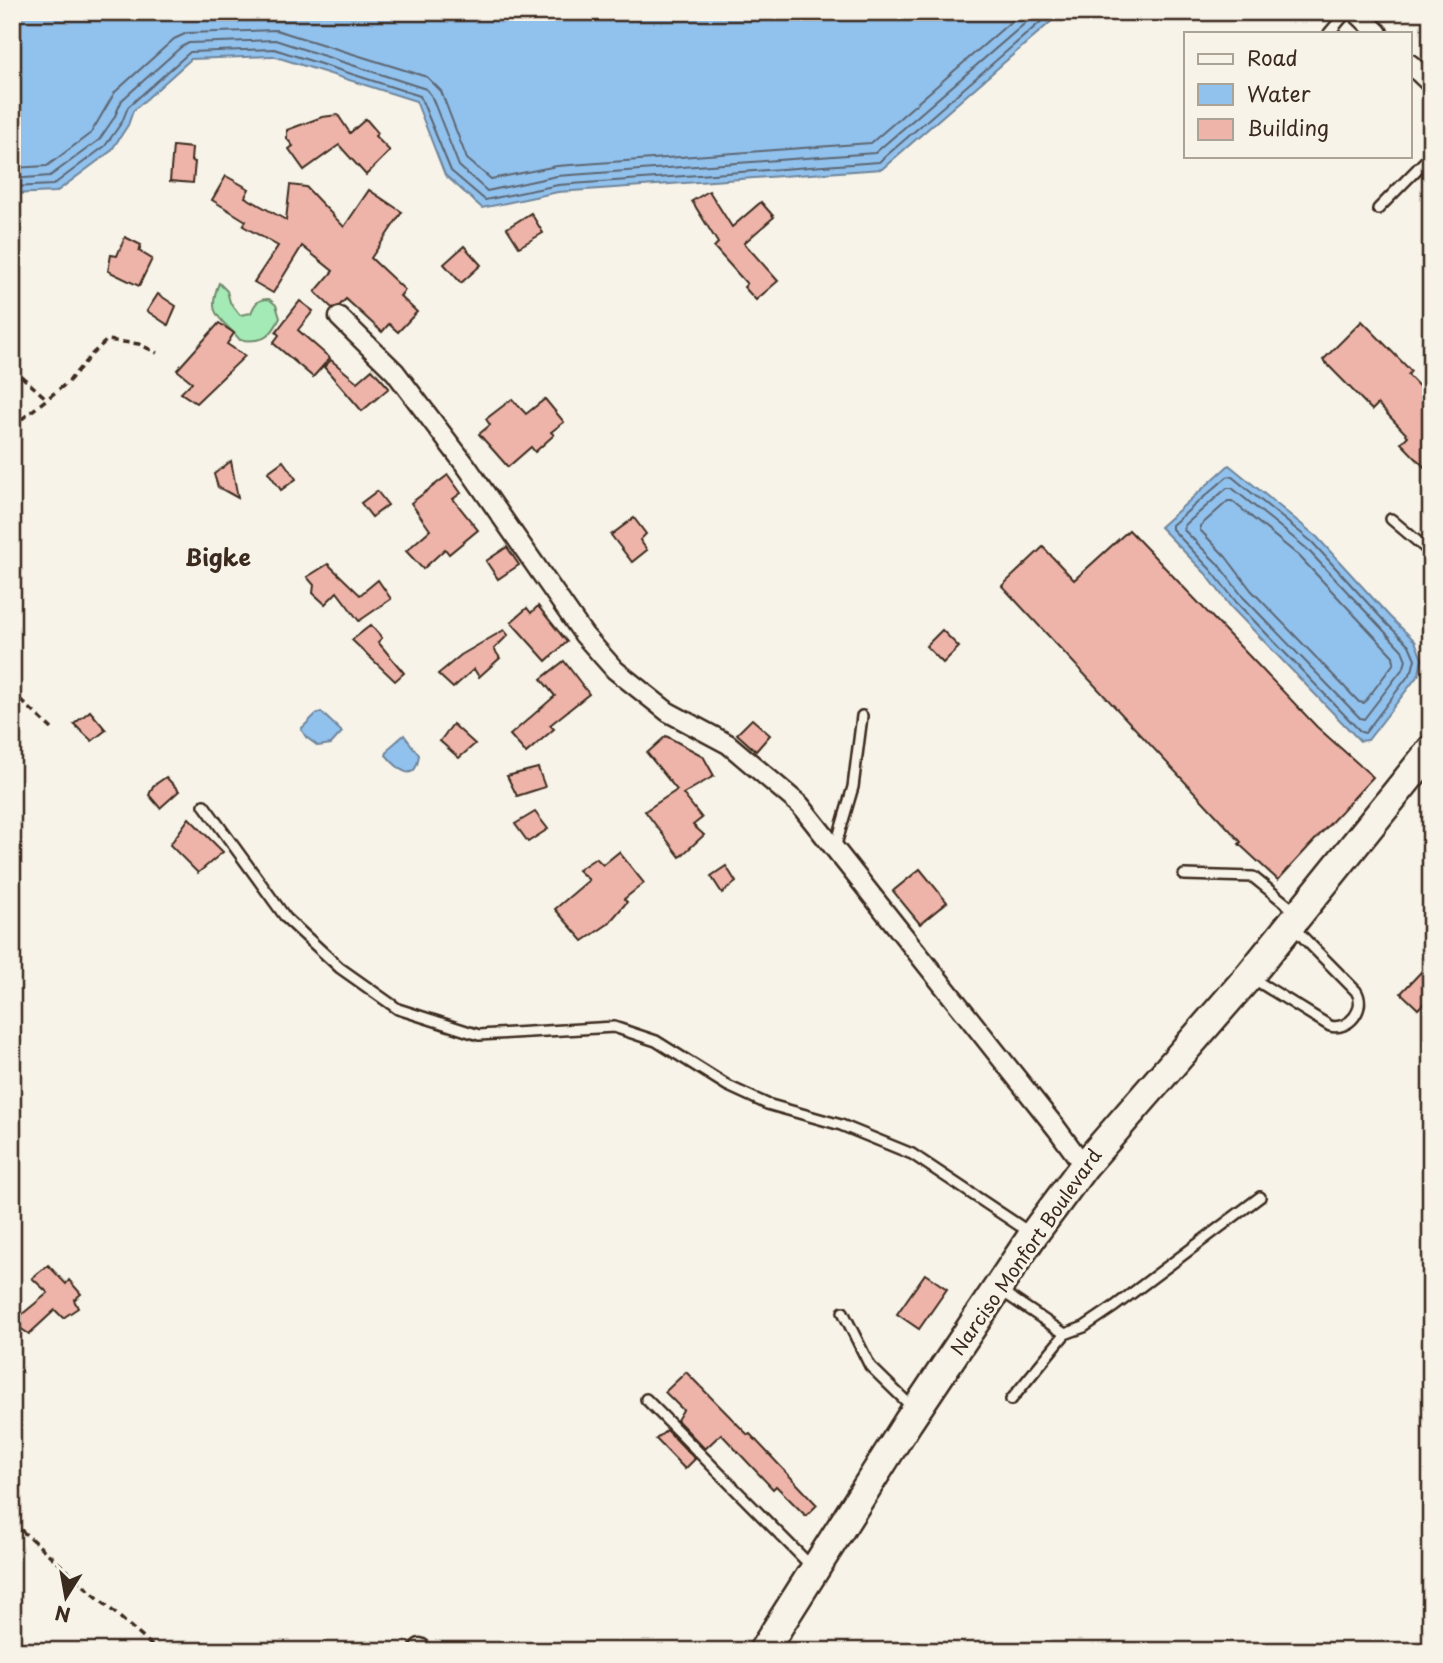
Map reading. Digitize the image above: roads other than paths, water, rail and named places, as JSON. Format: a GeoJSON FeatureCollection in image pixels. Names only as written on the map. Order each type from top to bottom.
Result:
{"type":"FeatureCollection","features":[{"type":"Feature","properties":{"kind":"main road","name":"Narciso Monfort Boulevard"},"geometry":{"type":"LineString","coordinates":[[763,1651],[915,1410],[1033,1235],[1084,1166],[1249,976],[1431,750]]}},
{"type":"Feature","properties":{"kind":"street"},"geometry":{"type":"LineString","coordinates":[[1356,12],[1377,32]]}},
{"type":"Feature","properties":{"kind":"street"},"geometry":{"type":"LineString","coordinates":[[1412,66],[1431,84]]}},
{"type":"Feature","properties":{"kind":"street"},"geometry":{"type":"LineString","coordinates":[[339,317],[395,372],[467,467],[584,635],[615,670],[668,712],[728,744],[800,805],[1084,1166]]}},
{"type":"Feature","properties":{"kind":"lane"},"geometry":{"type":"LineString","coordinates":[[1330,32],[1347,12]]}},
{"type":"Feature","properties":{"kind":"lane"},"geometry":{"type":"LineString","coordinates":[[1378,209],[1431,155]]}},
{"type":"Feature","properties":{"kind":"lane"},"geometry":{"type":"LineString","coordinates":[[1391,519],[1431,553]]}},
{"type":"Feature","properties":{"kind":"lane"},"geometry":{"type":"LineString","coordinates":[[835,848],[853,787],[862,716]]}},
{"type":"Feature","properties":{"kind":"lane"},"geometry":{"type":"LineString","coordinates":[[204,805],[286,918],[340,968],[398,1009],[479,1035],[614,1027],[656,1041],[728,1086],[767,1104],[841,1125],[912,1154],[1033,1235]]}},
{"type":"Feature","properties":{"kind":"lane"},"geometry":{"type":"LineString","coordinates":[[1184,875],[1253,877],[1294,919],[1356,991],[1361,999],[1360,1007],[1345,1026],[1330,1026],[1249,976]]}},
{"type":"Feature","properties":{"kind":"lane"},"geometry":{"type":"LineString","coordinates":[[1011,1400],[1065,1334],[1084,1327],[1115,1306],[1260,1197]]}},
{"type":"Feature","properties":{"kind":"lane"},"geometry":{"type":"LineString","coordinates":[[999,1289],[1065,1334]]}},
{"type":"Feature","properties":{"kind":"lane"},"geometry":{"type":"LineString","coordinates":[[843,1312],[870,1366],[915,1410]]}},
{"type":"Feature","properties":{"kind":"lane"},"geometry":{"type":"LineString","coordinates":[[646,1399],[814,1570]]}},
{"type":"Feature","properties":{"kind":"water"},"geometry":{"type":"Polygon","coordinates":[[[12,12],[1062,12],[882,169],[558,192],[482,208],[445,175],[416,101],[273,56],[191,59],[133,111],[128,125],[111,151],[56,192],[12,194],[12,12]]]}},
{"type":"Feature","properties":{"kind":"water"},"geometry":{"type":"Polygon","coordinates":[[[1229,465],[1317,537],[1415,641],[1422,659],[1419,674],[1368,740],[1360,741],[1231,607],[1206,574],[1160,527],[1229,465]]]}},
{"type":"Feature","properties":{"kind":"water"},"geometry":{"type":"Polygon","coordinates":[[[321,712],[342,732],[331,744],[318,746],[306,737],[301,729],[321,712]]]}},
{"type":"Feature","properties":{"kind":"water"},"geometry":{"type":"Polygon","coordinates":[[[404,735],[419,755],[414,770],[410,772],[401,769],[386,755],[389,748],[404,735]]]}},
{"type":"Feature","properties":{"kind":"district","name":"Bigke"},"geometry":{"type":"Point","coordinates":[218,558]}}]}
